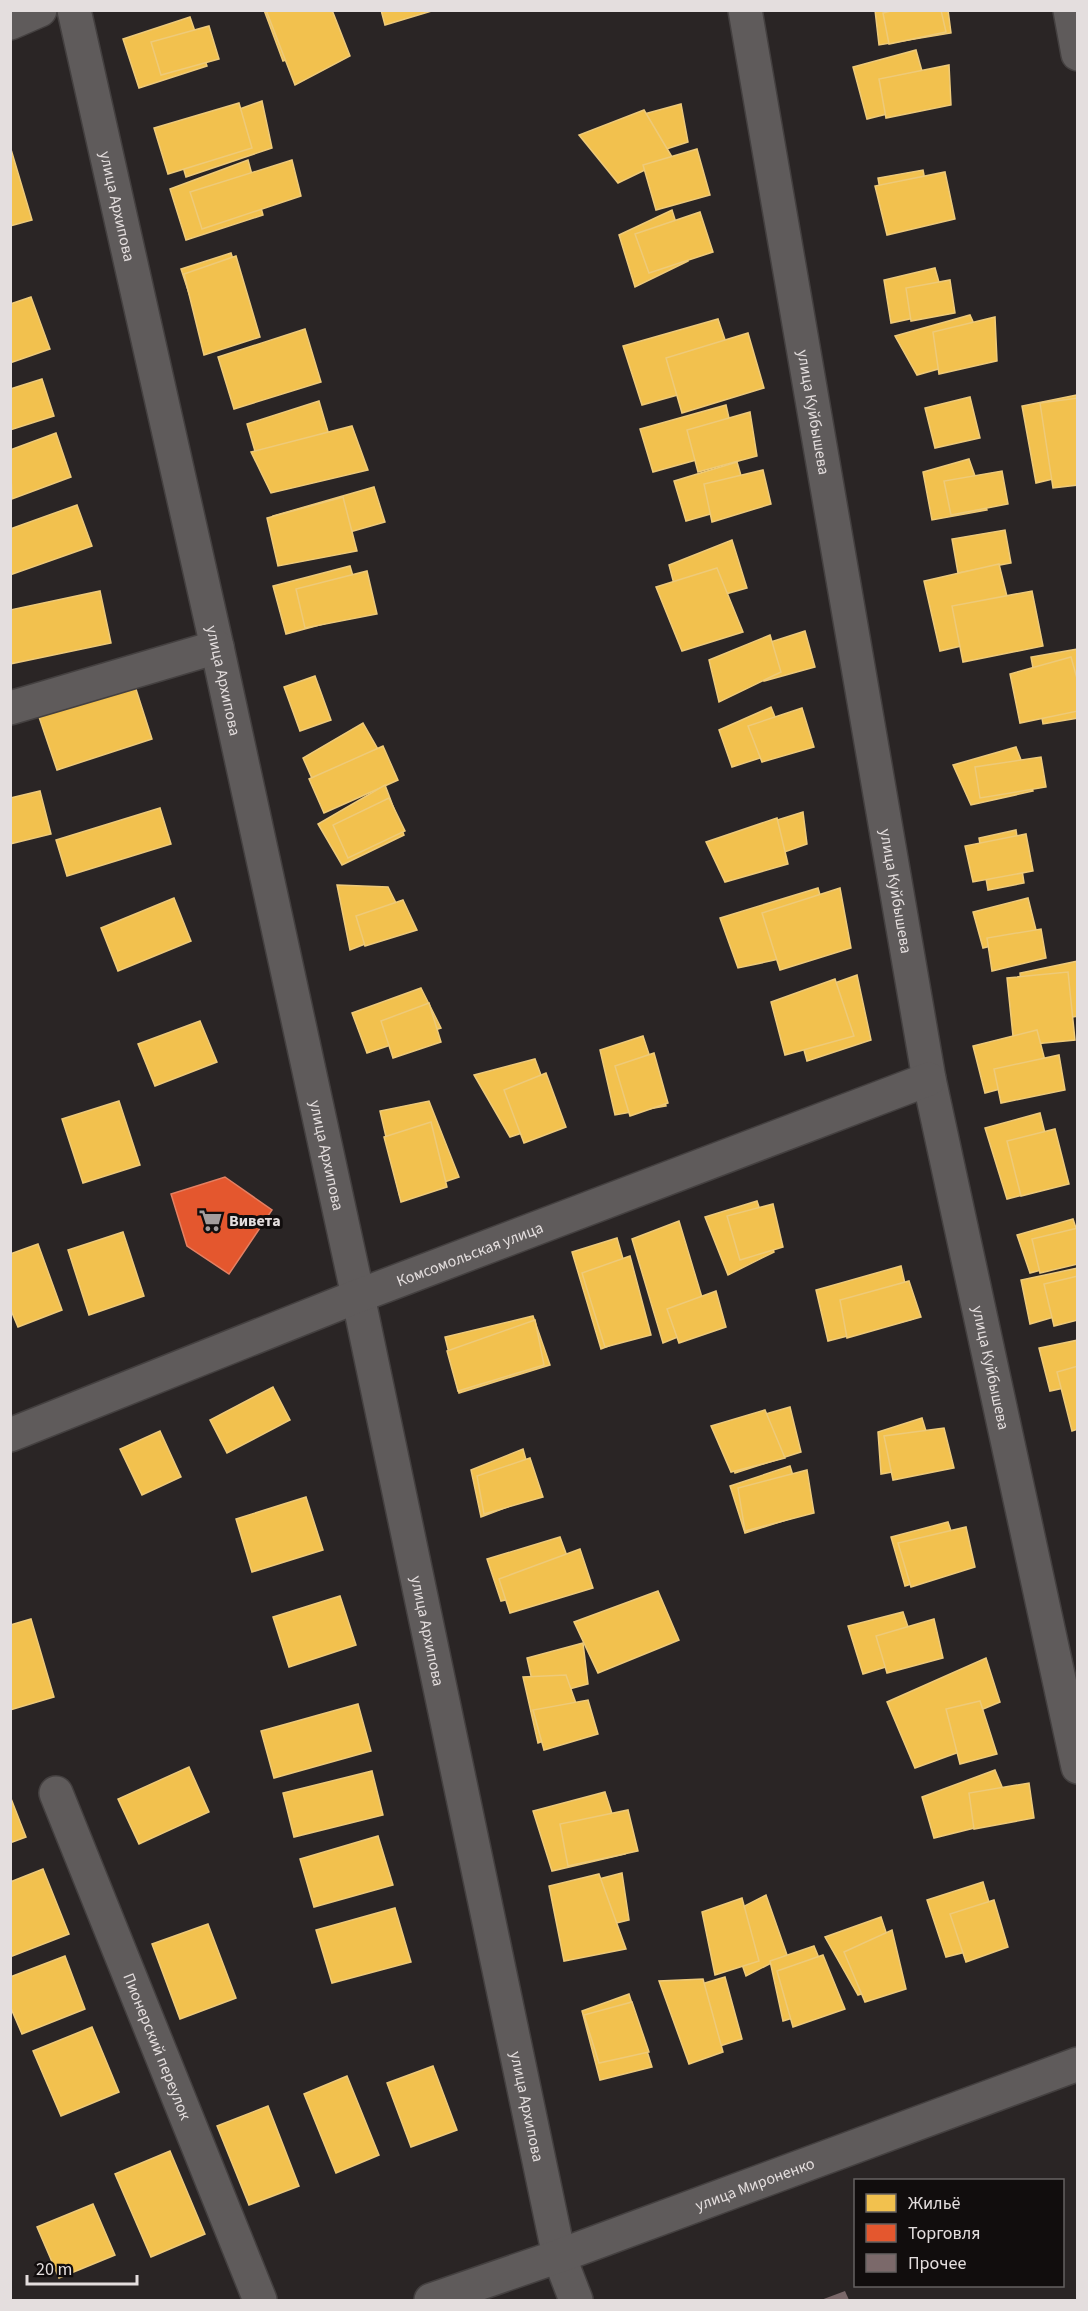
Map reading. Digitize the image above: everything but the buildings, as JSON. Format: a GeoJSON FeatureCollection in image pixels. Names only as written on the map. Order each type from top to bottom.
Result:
{"type":"FeatureCollection","features":[{"type":"Feature","properties":{"kind":"street"},"geometry":{"type":"LineString","coordinates":[[10,23],[40,10]]}},
{"type":"Feature","properties":{"kind":"street","name":"улица Архипова"},"geometry":{"type":"LineString","coordinates":[[74,10],[217,647],[358,1296],[559,2256],[576,2301]]}},
{"type":"Feature","properties":{"kind":"street","name":"улица Куйбышева"},"geometry":{"type":"LineString","coordinates":[[746,10],[929,1080],[1077,1767]]}},
{"type":"Feature","properties":{"kind":"street"},"geometry":{"type":"LineString","coordinates":[[1070,10],[1077,54]]}},
{"type":"Feature","properties":{"kind":"street"},"geometry":{"type":"LineString","coordinates":[[10,708],[217,647]]}},
{"type":"Feature","properties":{"kind":"street","name":"Комсомольская улица"},"geometry":{"type":"LineString","coordinates":[[10,1435],[358,1296],[929,1080]]}},
{"type":"Feature","properties":{"kind":"street","name":"Пионерский переулок"},"geometry":{"type":"LineString","coordinates":[[56,1794],[260,2301]]}},
{"type":"Feature","properties":{"kind":"street","name":"улица Мироненко"},"geometry":{"type":"LineString","coordinates":[[431,2301],[559,2256],[1077,2064]]}},
{"type":"Feature","properties":{"kind":"place","name":"Вивета"},"geometry":{"type":"Point","coordinates":[211,1220]}}]}
